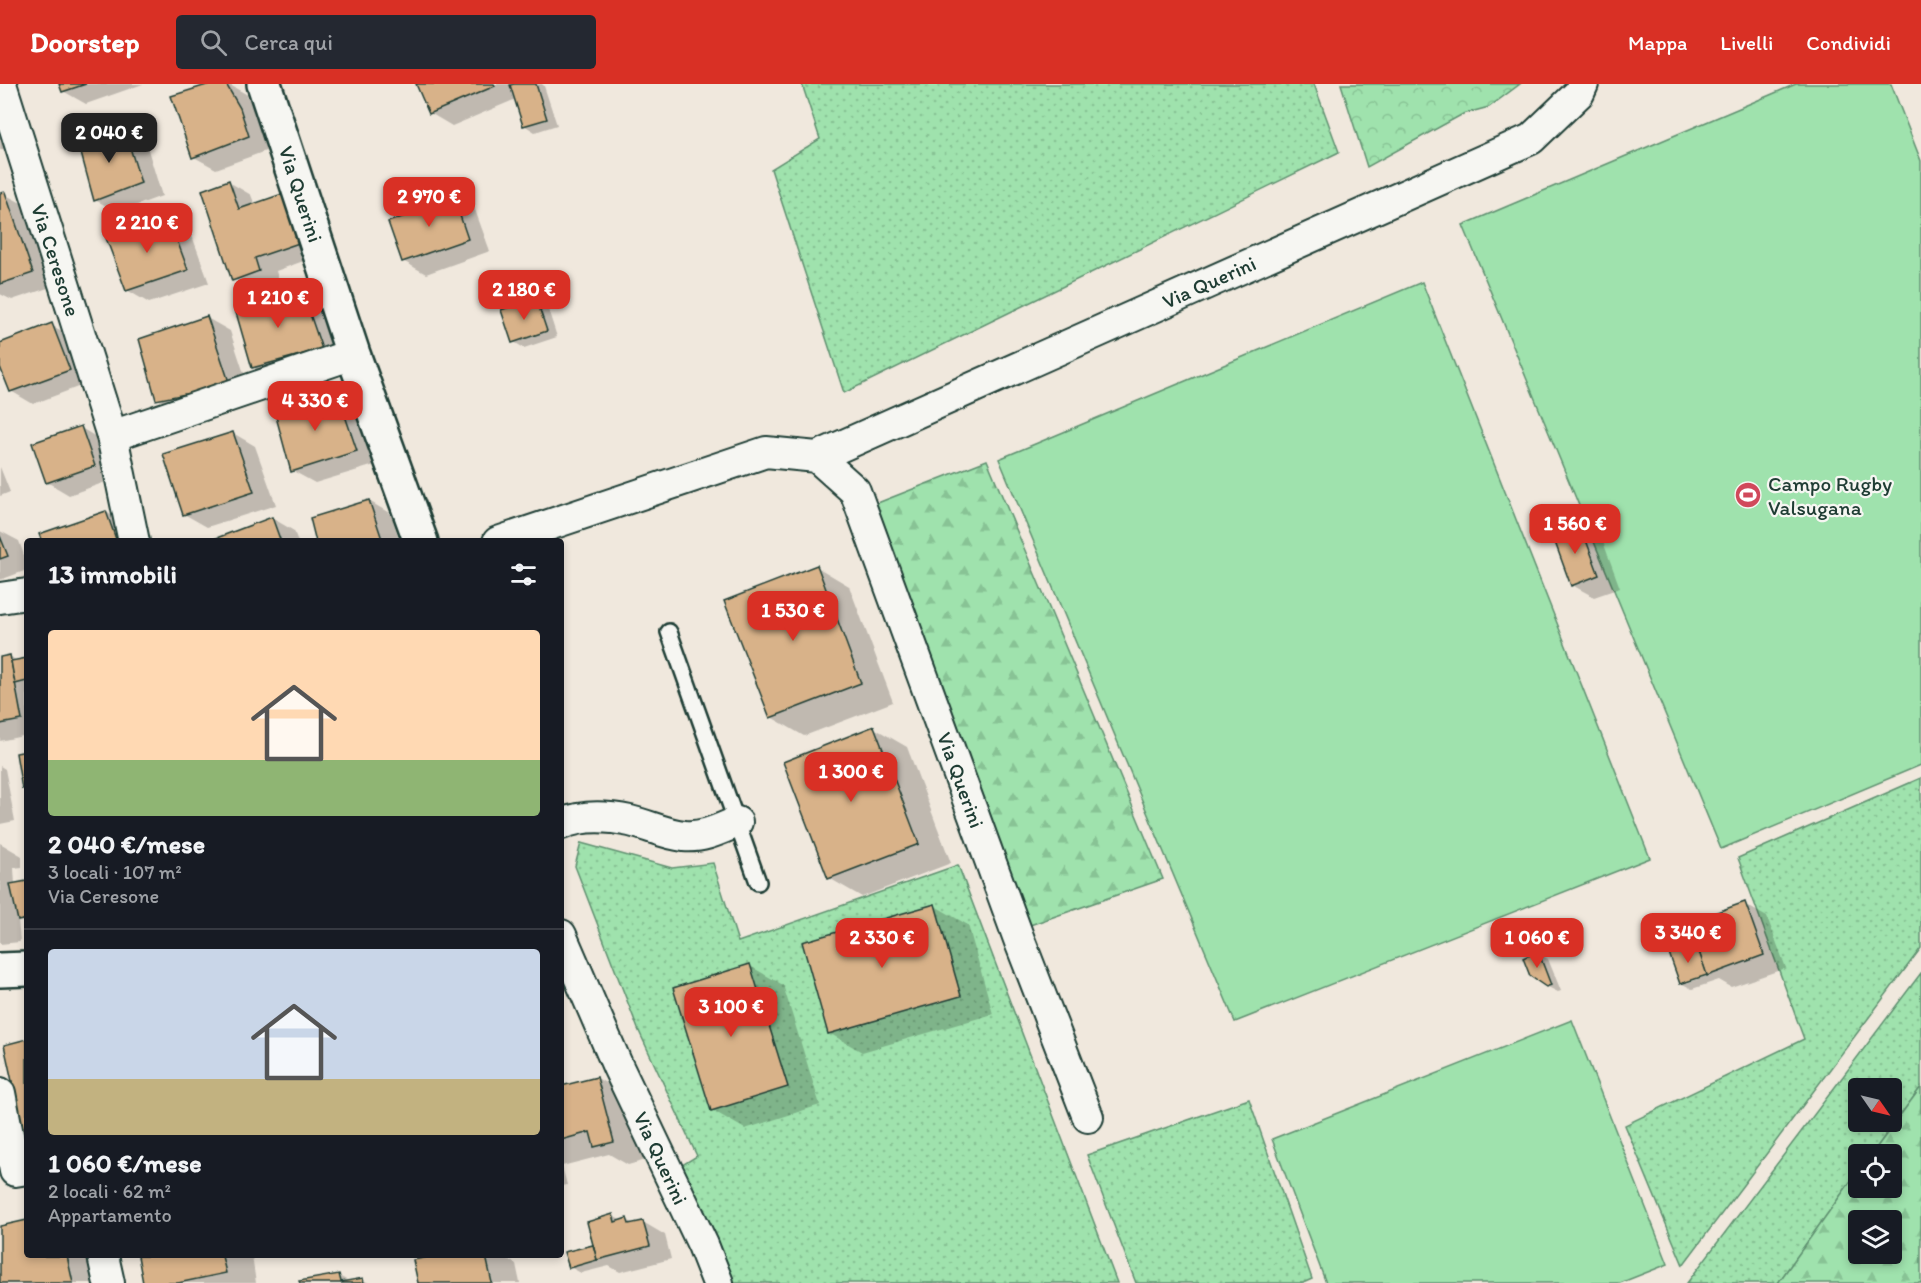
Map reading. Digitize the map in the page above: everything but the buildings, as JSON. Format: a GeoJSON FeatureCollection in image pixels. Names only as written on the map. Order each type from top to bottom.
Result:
{"type":"FeatureCollection","features":[{"type":"Feature","properties":{"kind":"street","name":"Via Ceresone"},"geometry":{"type":"LineString","coordinates":[[1,84],[112,436],[133,538]]}},
{"type":"Feature","properties":{"kind":"street","name":"Via Querini"},"geometry":{"type":"LineString","coordinates":[[264,84],[353,354],[420,538]]}},
{"type":"Feature","properties":{"kind":"street","name":"Via Querini"},"geometry":{"type":"LineString","coordinates":[[510,538],[766,452],[817,457],[1531,139],[1579,93],[1583,84]]}},
{"type":"Feature","properties":{"kind":"street"},"geometry":{"type":"LineString","coordinates":[[112,436],[353,354]]}},
{"type":"Feature","properties":{"kind":"street","name":"Via Querini"},"geometry":{"type":"LineString","coordinates":[[817,457],[855,491],[1020,942],[1088,1117]]}},
{"type":"Feature","properties":{"kind":"street"},"geometry":{"type":"LineString","coordinates":[[0,598],[24,594]]}},
{"type":"Feature","properties":{"kind":"street"},"geometry":{"type":"LineString","coordinates":[[564,823],[574,819],[602,817],[629,821],[685,837],[710,834],[737,822]]}},
{"type":"Feature","properties":{"kind":"street","name":"Via Querini"},"geometry":{"type":"LineString","coordinates":[[564,942],[618,1067],[703,1245],[718,1283]]}},
{"type":"Feature","properties":{"kind":"street"},"geometry":{"type":"LineString","coordinates":[[0,970],[24,969]]}},
{"type":"Feature","properties":{"kind":"street"},"geometry":{"type":"LineString","coordinates":[[0,1093],[15,1171],[24,1170]]}},
{"type":"Feature","properties":{"kind":"street"},"geometry":{"type":"LineString","coordinates":[[103,1258],[109,1283]]}},
{"type":"Feature","properties":{"kind":"lane"},"geometry":{"type":"LineString","coordinates":[[669,632],[758,882]]}},
{"type":"Feature","properties":{"kind":"green space"},"geometry":{"type":"Polygon","coordinates":[[[802,84],[1314,84],[1339,152],[844,393],[771,169],[820,139],[802,84]]]}},
{"type":"Feature","properties":{"kind":"green space"},"geometry":{"type":"Polygon","coordinates":[[[1341,84],[1520,84],[1489,107],[1463,114],[1367,167],[1341,84]]]}},
{"type":"Feature","properties":{"kind":"green space","name":"Campo Rugby Valsugana"},"geometry":{"type":"Polygon","coordinates":[[[1796,84],[1891,84],[1921,161],[1921,765],[1721,849],[1463,225],[1796,84]]]}},
{"type":"Feature","properties":{"kind":"green space"},"geometry":{"type":"Polygon","coordinates":[[[1422,282],[1650,858],[1235,1022],[999,459],[1422,282]]]}},
{"type":"Feature","properties":{"kind":"green space"},"geometry":{"type":"Polygon","coordinates":[[[987,460],[1163,879],[1030,925],[875,504],[987,460]]]}},
{"type":"Feature","properties":{"kind":"green space"},"geometry":{"type":"Polygon","coordinates":[[[1921,778],[1921,948],[1683,1265],[1625,1125],[1804,1039],[1738,858],[1921,778]]]}},
{"type":"Feature","properties":{"kind":"green space"},"geometry":{"type":"Polygon","coordinates":[[[581,843],[672,868],[713,863],[738,942],[958,865],[1117,1283],[733,1283],[718,1242],[679,1167],[697,1156],[638,1029],[575,866],[581,843]]]}},
{"type":"Feature","properties":{"kind":"green space"},"geometry":{"type":"Polygon","coordinates":[[[1921,973],[1921,1087],[1902,1113],[1902,1078],[1848,1078],[1848,1132],[1888,1132],[1879,1144],[1848,1144],[1848,1185],[1778,1283],[1687,1283],[1921,973]]]}},
{"type":"Feature","properties":{"kind":"green space"},"geometry":{"type":"Polygon","coordinates":[[[1572,1020],[1668,1264],[1620,1283],[1326,1283],[1272,1139],[1572,1020]]]}},
{"type":"Feature","properties":{"kind":"green space"},"geometry":{"type":"Polygon","coordinates":[[[1921,1087],[1921,1283],[1778,1283],[1848,1185],[1848,1198],[1902,1198],[1902,1144],[1879,1144],[1888,1132],[1902,1132],[1902,1113],[1921,1087]]]}},
{"type":"Feature","properties":{"kind":"green space"},"geometry":{"type":"Polygon","coordinates":[[[1249,1099],[1312,1279],[1303,1283],[1136,1283],[1087,1155],[1249,1099]]]}},
{"type":"Feature","properties":{"kind":"place","name":"Campo Rugby Valsugana"},"geometry":{"type":"Point","coordinates":[1748,495]}}]}
